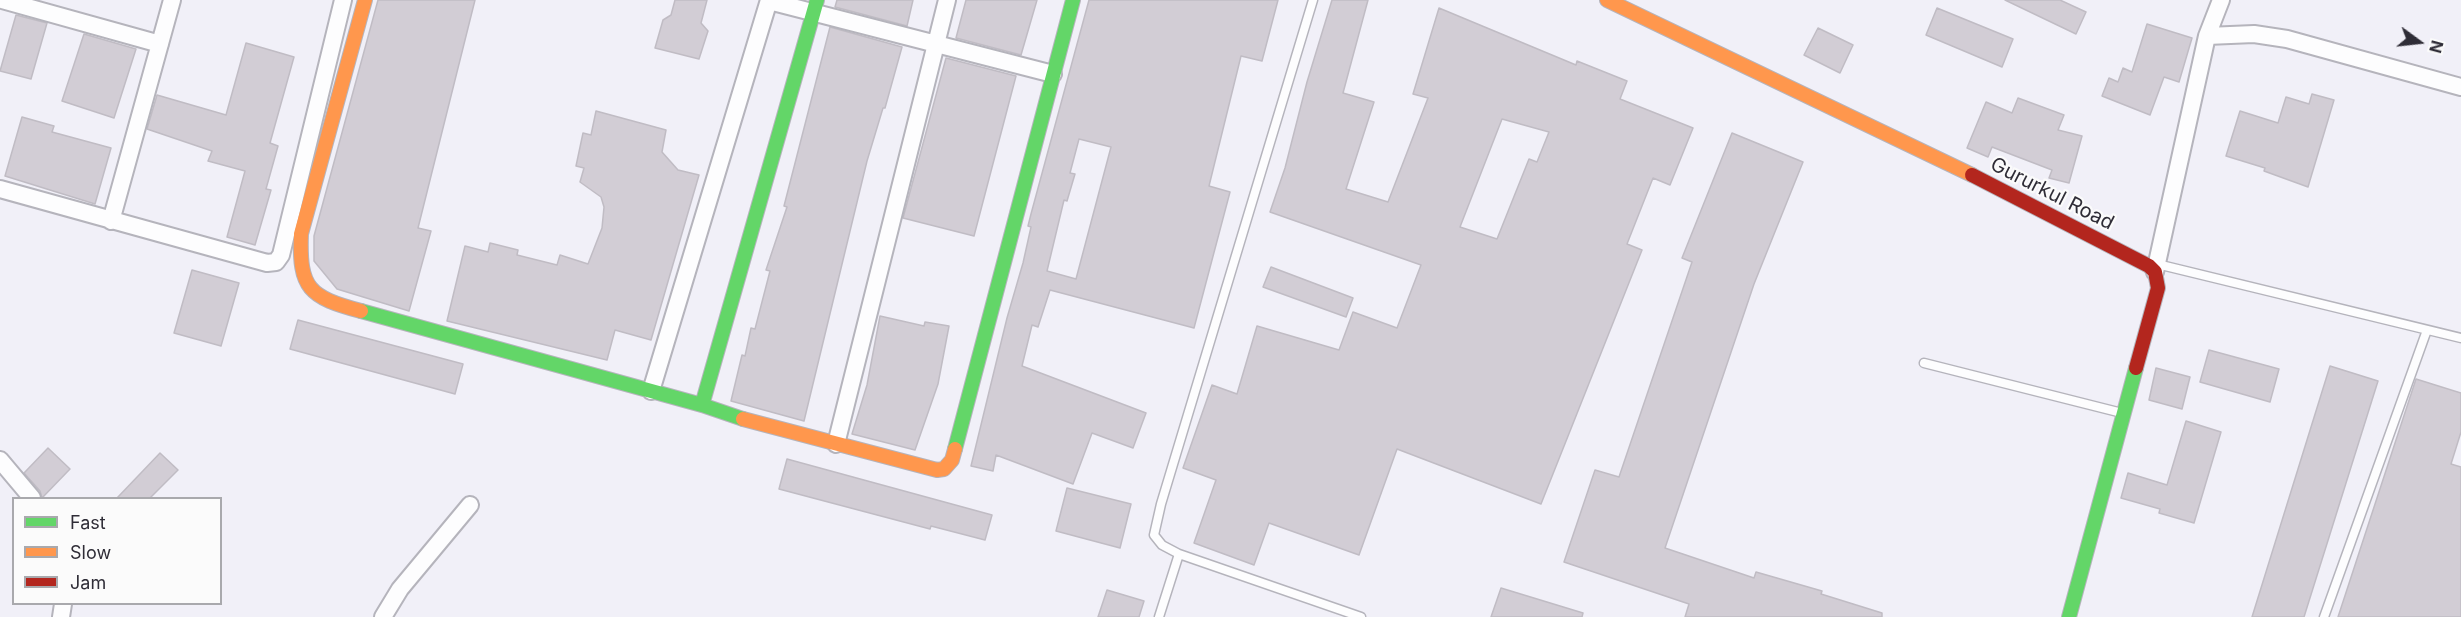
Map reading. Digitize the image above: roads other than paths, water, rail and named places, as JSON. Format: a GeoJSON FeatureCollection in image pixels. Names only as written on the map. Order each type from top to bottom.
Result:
{"type":"FeatureCollection","features":[{"type":"Feature","properties":{"kind":"street"},"geometry":{"type":"LineString","coordinates":[[2,0],[160,44]]}},
{"type":"Feature","properties":{"kind":"street"},"geometry":{"type":"LineString","coordinates":[[111,221],[172,0]]}},
{"type":"Feature","properties":{"kind":"street"},"geometry":{"type":"LineString","coordinates":[[0,189],[267,263],[276,262],[281,255],[344,0]]}},
{"type":"Feature","properties":{"kind":"street"},"geometry":{"type":"LineString","coordinates":[[365,0],[301,234],[300,266],[304,283],[314,294],[345,307],[702,405],[745,420],[937,470],[944,469],[952,460],[1073,0]]}},
{"type":"Feature","properties":{"kind":"street"},"geometry":{"type":"LineString","coordinates":[[836,444],[947,0]]}},
{"type":"Feature","properties":{"kind":"street","name":"Gururkul Road"},"geometry":{"type":"LineString","coordinates":[[1607,0],[1960,169],[2156,268]]}},
{"type":"Feature","properties":{"kind":"street"},"geometry":{"type":"LineString","coordinates":[[2069,617],[2158,288],[2156,268],[2207,36],[2221,0]]}},
{"type":"Feature","properties":{"kind":"street"},"geometry":{"type":"LineString","coordinates":[[651,391],[769,1],[815,6],[935,44],[1053,74]]}},
{"type":"Feature","properties":{"kind":"street"},"geometry":{"type":"LineString","coordinates":[[702,405],[815,6]]}},
{"type":"Feature","properties":{"kind":"street"},"geometry":{"type":"LineString","coordinates":[[2207,36],[2254,34],[2287,39],[2461,87]]}},
{"type":"Feature","properties":{"kind":"street"},"geometry":{"type":"LineString","coordinates":[[0,460],[31,497]]}},
{"type":"Feature","properties":{"kind":"street"},"geometry":{"type":"LineString","coordinates":[[383,617],[400,589],[470,505]]}},
{"type":"Feature","properties":{"kind":"lane"},"geometry":{"type":"LineString","coordinates":[[1313,0],[1156,524],[1156,540],[1179,554],[1361,617]]}},
{"type":"Feature","properties":{"kind":"lane"},"geometry":{"type":"LineString","coordinates":[[2156,268],[2461,338]]}},
{"type":"Feature","properties":{"kind":"lane"},"geometry":{"type":"LineString","coordinates":[[2324,617],[2427,330]]}},
{"type":"Feature","properties":{"kind":"lane"},"geometry":{"type":"LineString","coordinates":[[1924,363],[2125,414]]}},
{"type":"Feature","properties":{"kind":"lane"},"geometry":{"type":"LineString","coordinates":[[1159,617],[1179,554]]}}]}
